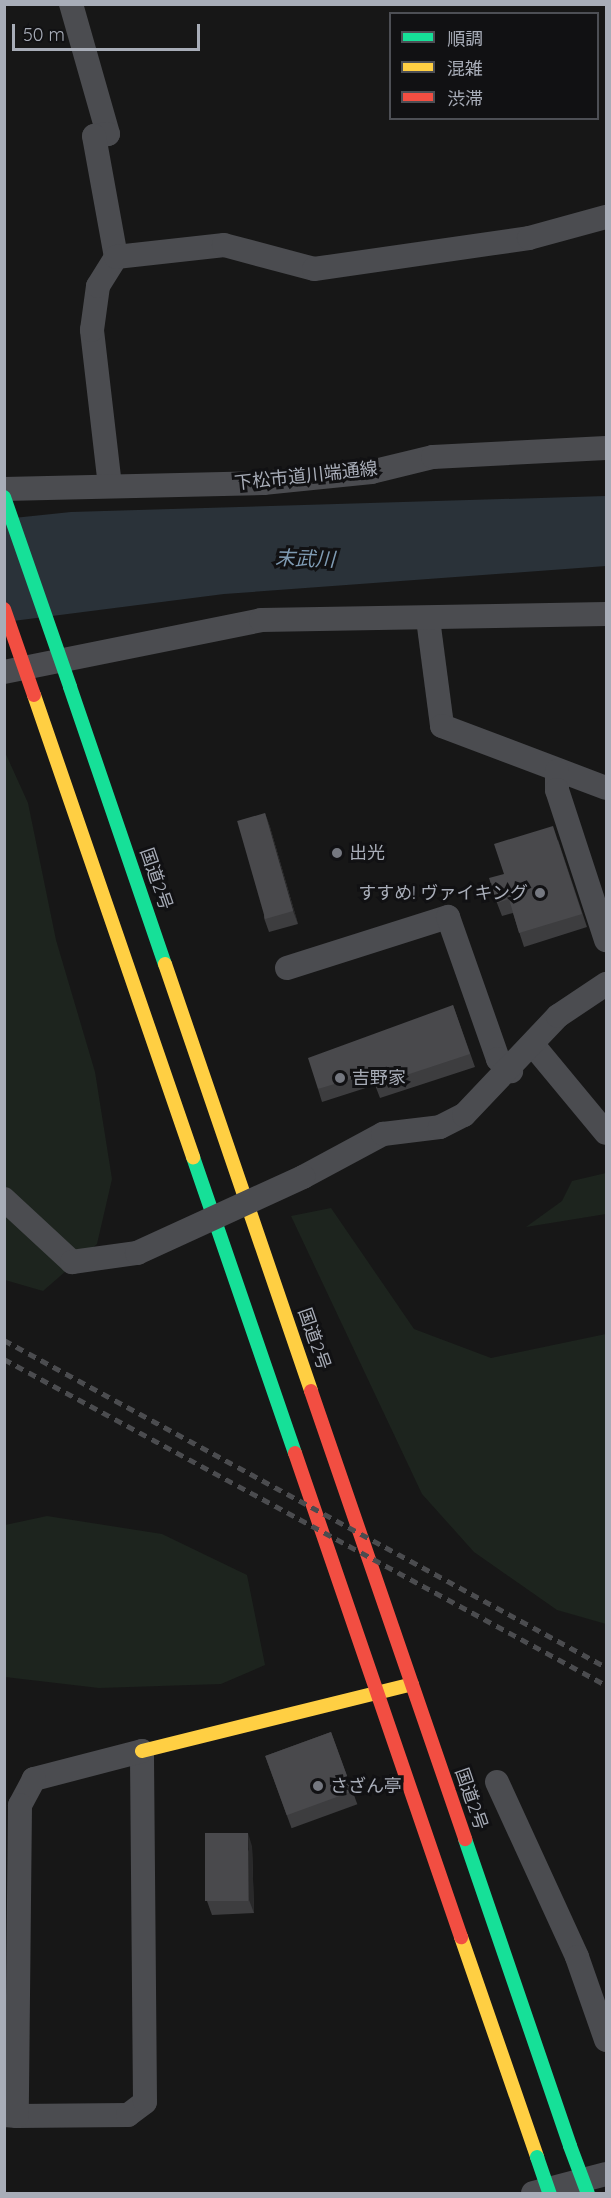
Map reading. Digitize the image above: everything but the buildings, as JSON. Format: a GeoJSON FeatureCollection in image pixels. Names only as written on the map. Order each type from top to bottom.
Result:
{"type":"FeatureCollection","features":[{"type":"Feature","properties":{"kind":"main road","name":"国道2号"},"geometry":{"type":"LineString","coordinates":[[4,497],[588,2193]]}},
{"type":"Feature","properties":{"kind":"main road"},"geometry":{"type":"LineString","coordinates":[[4,609],[550,2193]]}},
{"type":"Feature","properties":{"kind":"main road"},"geometry":{"type":"LineString","coordinates":[[142,1752],[412,1684]]}},
{"type":"Feature","properties":{"kind":"street"},"geometry":{"type":"LineString","coordinates":[[71,4],[108,134],[94,136],[116,257],[98,286],[92,330],[110,486]]}},
{"type":"Feature","properties":{"kind":"street"},"geometry":{"type":"LineString","coordinates":[[116,257],[224,245],[314,269],[529,238],[606,217]]}},
{"type":"Feature","properties":{"kind":"street","name":"下松市道川端通線"},"geometry":{"type":"LineString","coordinates":[[4,489],[262,483],[371,472],[433,457],[606,448]]}},
{"type":"Feature","properties":{"kind":"street"},"geometry":{"type":"LineString","coordinates":[[4,672],[261,620],[428,619],[606,614]]}},
{"type":"Feature","properties":{"kind":"street"},"geometry":{"type":"LineString","coordinates":[[428,619],[442,726],[606,788]]}},
{"type":"Feature","properties":{"kind":"street"},"geometry":{"type":"LineString","coordinates":[[557,771],[557,790],[606,940]]}},
{"type":"Feature","properties":{"kind":"street"},"geometry":{"type":"LineString","coordinates":[[287,968],[448,916],[498,1059],[511,1071]]}},
{"type":"Feature","properties":{"kind":"street"},"geometry":{"type":"LineString","coordinates":[[4,1199],[72,1262],[137,1253],[303,1177],[383,1134],[440,1127],[464,1115],[511,1071],[558,1016],[606,984]]}},
{"type":"Feature","properties":{"kind":"street"},"geometry":{"type":"LineString","coordinates":[[533,1045],[606,1133]]}},
{"type":"Feature","properties":{"kind":"street"},"geometry":{"type":"LineString","coordinates":[[142,1752],[145,2102],[128,2115],[11,2116],[10,2025],[20,1805],[34,1779],[142,1752]]}},
{"type":"Feature","properties":{"kind":"street"},"geometry":{"type":"LineString","coordinates":[[497,1782],[577,1958],[606,2040]]}},
{"type":"Feature","properties":{"kind":"street"},"geometry":{"type":"LineString","coordinates":[[532,2193],[606,2174]]}},
{"type":"Feature","properties":{"kind":"shaded area"},"geometry":{"type":"Polygon","coordinates":[[[4,750],[28,803],[56,940],[95,1072],[112,1179],[97,1244],[43,1291],[5,1280],[4,750]]]}},
{"type":"Feature","properties":{"kind":"shaded area"},"geometry":{"type":"Polygon","coordinates":[[[606,1173],[606,1214],[526,1227],[562,1201],[572,1181],[606,1173]]]}},
{"type":"Feature","properties":{"kind":"shaded area"},"geometry":{"type":"Polygon","coordinates":[[[331,1208],[414,1329],[491,1358],[606,1334],[606,1624],[557,1610],[474,1552],[422,1494],[291,1216],[331,1208]]]}},
{"type":"Feature","properties":{"kind":"shaded area"},"geometry":{"type":"Polygon","coordinates":[[[47,1516],[162,1534],[247,1575],[265,1665],[221,1684],[99,1688],[5,1677],[5,1525],[47,1516]]]}},
{"type":"Feature","properties":{"kind":"water","name":"末武川"},"geometry":{"type":"Polygon","coordinates":[[[606,496],[606,566],[224,594],[5,622],[4,519],[71,512],[606,496]]]}},
{"type":"Feature","properties":{"kind":"railway"},"geometry":{"type":"LineString","coordinates":[[4,1340],[606,1667]]}},
{"type":"Feature","properties":{"kind":"railway"},"geometry":{"type":"LineString","coordinates":[[4,1359],[606,1685]]}},
{"type":"Feature","properties":{"kind":"traffic: fast"},"geometry":{"type":"LineString","coordinates":[[4,497],[70,687]]}},
{"type":"Feature","properties":{"kind":"traffic: fast"},"geometry":{"type":"LineString","coordinates":[[70,687],[165,964]]}},
{"type":"Feature","properties":{"kind":"traffic: fast"},"geometry":{"type":"LineString","coordinates":[[193,1157],[295,1453]]}},
{"type":"Feature","properties":{"kind":"traffic: fast"},"geometry":{"type":"LineString","coordinates":[[465,1839],[570,2146]]}},
{"type":"Feature","properties":{"kind":"traffic: fast"},"geometry":{"type":"LineString","coordinates":[[570,2146],[588,2194]]}},
{"type":"Feature","properties":{"kind":"traffic: fast"},"geometry":{"type":"LineString","coordinates":[[537,2157],[550,2194]]}},
{"type":"Feature","properties":{"kind":"traffic: slow"},"geometry":{"type":"LineString","coordinates":[[34,695],[193,1157]]}},
{"type":"Feature","properties":{"kind":"traffic: slow"},"geometry":{"type":"LineString","coordinates":[[165,964],[311,1391]]}},
{"type":"Feature","properties":{"kind":"traffic: slow"},"geometry":{"type":"LineString","coordinates":[[142,1751],[412,1684]]}},
{"type":"Feature","properties":{"kind":"traffic: slow"},"geometry":{"type":"LineString","coordinates":[[461,1937],[537,2157]]}},
{"type":"Feature","properties":{"kind":"traffic: jam"},"geometry":{"type":"LineString","coordinates":[[4,609],[34,695]]}},
{"type":"Feature","properties":{"kind":"traffic: jam"},"geometry":{"type":"LineString","coordinates":[[311,1391],[465,1839]]}},
{"type":"Feature","properties":{"kind":"traffic: jam"},"geometry":{"type":"LineString","coordinates":[[295,1453],[461,1937]]}},
{"type":"Feature","properties":{"kind":"place","name":"出光"},"geometry":{"type":"Point","coordinates":[337,853]}},
{"type":"Feature","properties":{"kind":"place","name":"すすめ! ヴァイキング"},"geometry":{"type":"Point","coordinates":[540,893]}},
{"type":"Feature","properties":{"kind":"place","name":"吉野家"},"geometry":{"type":"Point","coordinates":[340,1078]}},
{"type":"Feature","properties":{"kind":"place","name":"さざん亭"},"geometry":{"type":"Point","coordinates":[318,1786]}}]}
